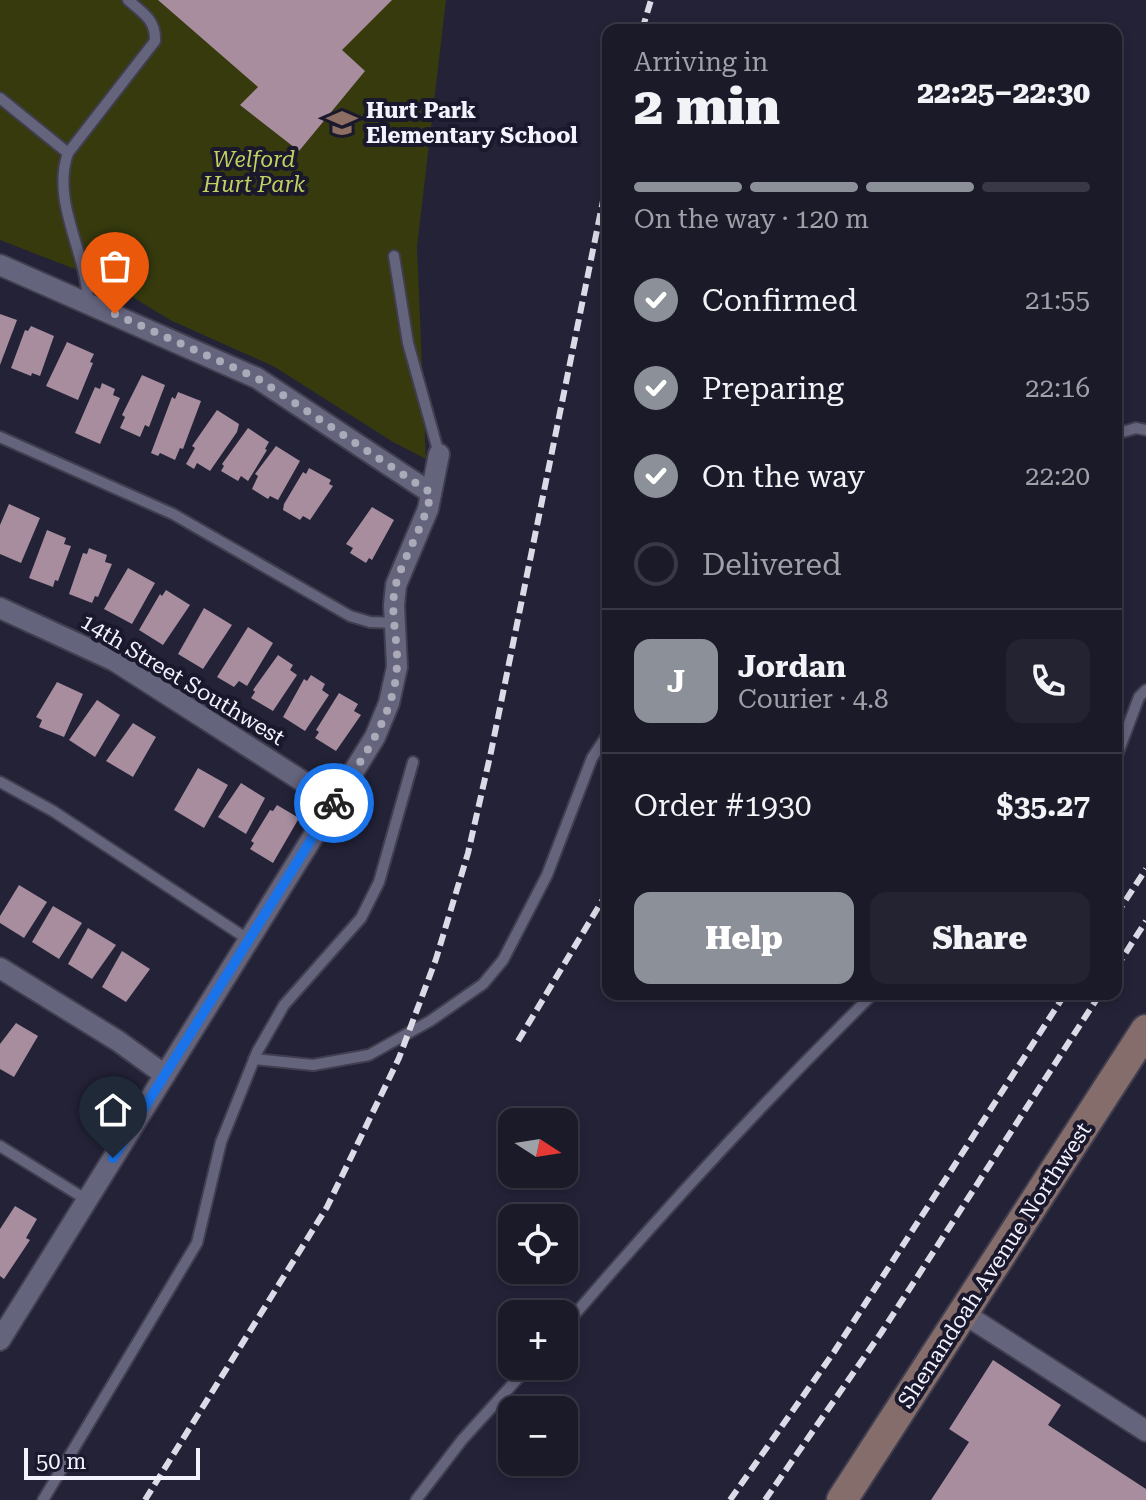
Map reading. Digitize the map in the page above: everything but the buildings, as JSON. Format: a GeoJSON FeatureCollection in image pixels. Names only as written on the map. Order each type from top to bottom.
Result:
{"type":"FeatureCollection","features":[{"type":"Feature","properties":{"kind":"street"},"geometry":{"type":"LineString","coordinates":[[0,265],[88,301],[257,378],[431,493]]}},
{"type":"Feature","properties":{"kind":"street"},"geometry":{"type":"LineString","coordinates":[[3,1329],[87,1200],[375,737],[389,703],[397,667],[396,585],[428,509],[439,454]]}},
{"type":"Feature","properties":{"kind":"street","name":"14th Street Southwest"},"geometry":{"type":"LineString","coordinates":[[0,608],[115,661],[335,802]]}},
{"type":"Feature","properties":{"kind":"street"},"geometry":{"type":"LineString","coordinates":[[0,968],[118,1041],[165,1075]]}},
{"type":"Feature","properties":{"kind":"street","name":"Shenandoah Avenue Northwest"},"geometry":{"type":"LineString","coordinates":[[842,1500],[1146,1030]]}},
{"type":"Feature","properties":{"kind":"street"},"geometry":{"type":"LineString","coordinates":[[963,1313],[1146,1431]]}},
{"type":"Feature","properties":{"kind":"lane"},"geometry":{"type":"LineString","coordinates":[[88,301],[87,279],[61,189],[62,171],[68,153],[155,41],[156,28],[151,20],[128,0]]}},
{"type":"Feature","properties":{"kind":"lane"},"geometry":{"type":"LineString","coordinates":[[0,98],[68,153]]}},
{"type":"Feature","properties":{"kind":"lane"},"geometry":{"type":"LineString","coordinates":[[394,256],[408,343],[439,454]]}},
{"type":"Feature","properties":{"kind":"lane"},"geometry":{"type":"LineString","coordinates":[[1122,432],[1136,428],[1146,430]]}},
{"type":"Feature","properties":{"kind":"lane"},"geometry":{"type":"LineString","coordinates":[[0,437],[173,514],[350,616],[370,622],[395,623]]}},
{"type":"Feature","properties":{"kind":"lane"},"geometry":{"type":"LineString","coordinates":[[1122,742],[1139,697],[1146,690]]}},
{"type":"Feature","properties":{"kind":"lane"},"geometry":{"type":"LineString","coordinates":[[254,1059],[313,1065],[369,1055],[430,1021],[483,984],[503,960],[547,875],[592,758],[602,743]]}},
{"type":"Feature","properties":{"kind":"lane"},"geometry":{"type":"LineString","coordinates":[[43,1500],[197,1243],[221,1142],[254,1059],[284,1005],[361,918],[379,882],[413,762]]}},
{"type":"Feature","properties":{"kind":"lane"},"geometry":{"type":"LineString","coordinates":[[0,782],[53,811],[249,940]]}},
{"type":"Feature","properties":{"kind":"lane"},"geometry":{"type":"LineString","coordinates":[[578,1311],[666,1208],[802,1063],[867,1000]]}},
{"type":"Feature","properties":{"kind":"lane"},"geometry":{"type":"LineString","coordinates":[[0,1146],[87,1200]]}},
{"type":"Feature","properties":{"kind":"lane"},"geometry":{"type":"LineString","coordinates":[[416,1500],[462,1440],[516,1380]]}},
{"type":"Feature","properties":{"kind":"green space","name":"Welford Hurt Park"},"geometry":{"type":"Polygon","coordinates":[[[0,0],[446,0],[417,247],[426,459],[393,442],[273,366],[170,320],[108,282],[0,240],[0,0]]]}},
{"type":"Feature","properties":{"kind":"railway"},"geometry":{"type":"LineString","coordinates":[[644,24],[651,0]]}},
{"type":"Feature","properties":{"kind":"railway"},"geometry":{"type":"LineString","coordinates":[[145,1500],[327,1207],[399,1058],[436,959],[468,853],[491,752],[602,206]]}},
{"type":"Feature","properties":{"kind":"railway"},"geometry":{"type":"LineString","coordinates":[[1122,906],[1146,869]]}},
{"type":"Feature","properties":{"kind":"railway"},"geometry":{"type":"LineString","coordinates":[[518,1041],[602,901]]}},
{"type":"Feature","properties":{"kind":"railway"},"geometry":{"type":"LineString","coordinates":[[1122,959],[1146,921]]}},
{"type":"Feature","properties":{"kind":"railway"},"geometry":{"type":"LineString","coordinates":[[730,1500],[834,1352],[1061,1000]]}},
{"type":"Feature","properties":{"kind":"railway"},"geometry":{"type":"LineString","coordinates":[[765,1500],[881,1333],[1096,1000]]}},
{"type":"Feature","properties":{"kind":"way so far"},"geometry":{"type":"LineString","coordinates":[[115,314],[257,378],[431,493],[428,509],[396,585],[397,667],[389,703],[375,737],[334,803]]}},
{"type":"Feature","properties":{"kind":"place","name":"Hurt Park Elementary School"},"geometry":{"type":"Point","coordinates":[342,123]}},
{"type":"Feature","properties":{"kind":"route"},"geometry":{"type":"LineString","coordinates":[[113,1158],[334,803]]}}]}
